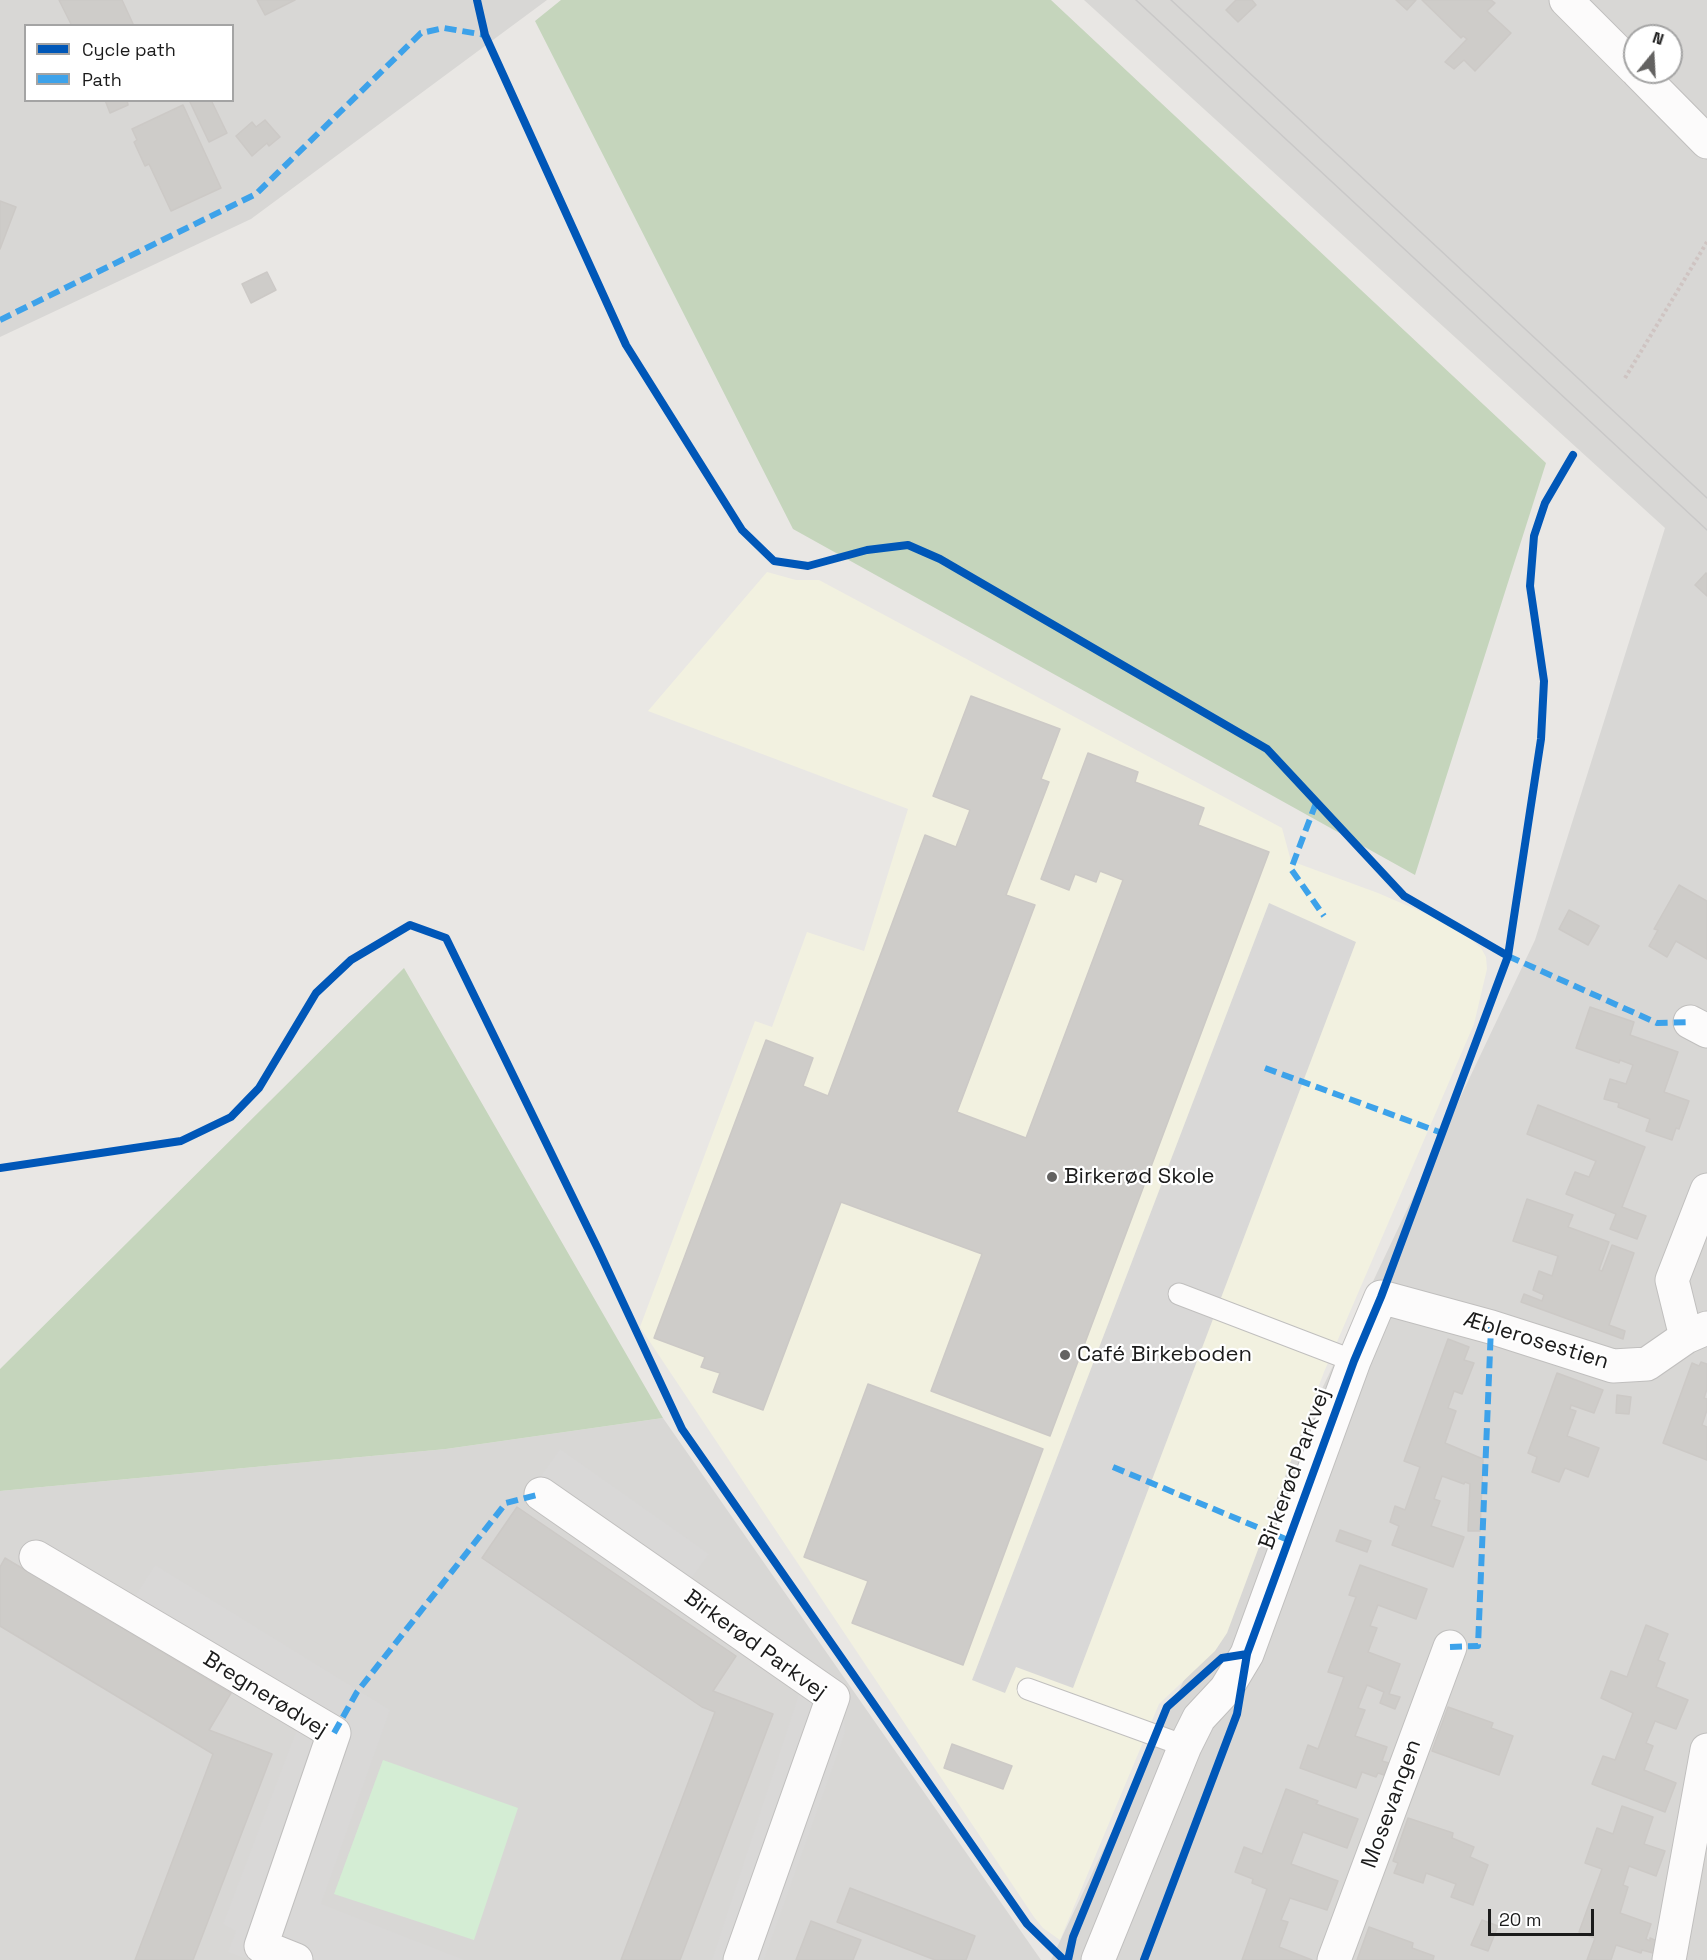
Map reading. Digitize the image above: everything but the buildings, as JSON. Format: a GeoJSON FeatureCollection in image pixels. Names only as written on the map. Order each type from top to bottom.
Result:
{"type":"FeatureCollection","features":[{"type":"Feature","properties":{"kind":"street"},"geometry":{"type":"LineString","coordinates":[[1566,0],[1623,58]]}},
{"type":"Feature","properties":{"kind":"street"},"geometry":{"type":"LineString","coordinates":[[1649,84],[1707,142]]}},
{"type":"Feature","properties":{"kind":"street","name":"Æblerosestien"},"geometry":{"type":"LineString","coordinates":[[1381,1297],[1491,1327],[1613,1366],[1647,1364],[1697,1332],[1672,1280],[1707,1190]]}},
{"type":"Feature","properties":{"kind":"street","name":"Birkerød Parkvej"},"geometry":{"type":"LineString","coordinates":[[1098,1960],[1185,1746],[1199,1718],[1226,1689],[1246,1654],[1354,1361],[1381,1297]]}},
{"type":"Feature","properties":{"kind":"street","name":"Birkerød Parkvej"},"geometry":{"type":"LineString","coordinates":[[540,1494],[833,1697],[740,1960]]}},
{"type":"Feature","properties":{"kind":"street","name":"Bregnerødvej"},"geometry":{"type":"LineString","coordinates":[[36,1557],[334,1733],[261,1946],[296,1960]]}},
{"type":"Feature","properties":{"kind":"street","name":"Mosevangen"},"geometry":{"type":"LineString","coordinates":[[1334,1960],[1449,1647]]}},
{"type":"Feature","properties":{"kind":"street"},"geometry":{"type":"LineString","coordinates":[[1669,1960],[1707,1750]]}},
{"type":"Feature","properties":{"kind":"lane"},"geometry":{"type":"LineString","coordinates":[[1179,1294],[1354,1361]]}},
{"type":"Feature","properties":{"kind":"lane"},"geometry":{"type":"LineString","coordinates":[[1028,1689],[1185,1746]]}},
{"type":"Feature","properties":{"kind":"path"},"geometry":{"type":"LineString","coordinates":[[1625,378],[1707,242]]}},
{"type":"Feature","properties":{"kind":"shaded area"},"geometry":{"type":"Polygon","coordinates":[[[0,0],[547,0],[251,219],[0,337],[0,0]]]}},
{"type":"Feature","properties":{"kind":"shaded area"},"geometry":{"type":"Polygon","coordinates":[[[561,0],[1051,0],[1546,463],[1415,875],[793,529],[535,21],[561,0]]]}},
{"type":"Feature","properties":{"kind":"shaded area"},"geometry":{"type":"Polygon","coordinates":[[[1084,0],[1707,0],[1707,1960],[1051,1960],[1535,940],[1665,528],[1084,0]]]}},
{"type":"Feature","properties":{"kind":"shaded area","name":"Birkerød Skole"},"geometry":{"type":"Polygon","coordinates":[[[767,572],[796,580],[819,580],[1282,828],[1291,861],[1378,893],[1436,918],[1468,937],[1481,948],[1486,957],[1487,969],[1474,1024],[1324,1372],[1227,1633],[1215,1651],[1159,1704],[1060,1940],[1043,1928],[1034,1917],[640,1327],[755,1021],[772,1027],[807,932],[864,951],[908,809],[648,711],[767,572]]]}},
{"type":"Feature","properties":{"kind":"shaded area"},"geometry":{"type":"Polygon","coordinates":[[[1269,903],[1356,942],[1073,1688],[1016,1667],[1005,1693],[972,1680],[1269,903]]]}},
{"type":"Feature","properties":{"kind":"shaded area"},"geometry":{"type":"Polygon","coordinates":[[[404,968],[663,1418],[446,1449],[0,1491],[0,1369],[404,968]]]}},
{"type":"Feature","properties":{"kind":"shaded area"},"geometry":{"type":"Polygon","coordinates":[[[663,1418],[1041,1960],[0,1960],[0,1491],[446,1449],[663,1418]]]}},
{"type":"Feature","properties":{"kind":"shaded area"},"geometry":{"type":"Polygon","coordinates":[[[560,1449],[709,1554],[691,1579],[844,1713],[845,1733],[764,1960],[712,1960],[799,1694],[786,1672],[526,1497],[560,1449]]]}},
{"type":"Feature","properties":{"kind":"shaded area"},"geometry":{"type":"Polygon","coordinates":[[[155,1565],[390,1710],[321,1904],[464,1960],[250,1960],[228,1952],[236,1931],[223,1924],[299,1724],[123,1615],[155,1565]]]}},
{"type":"Feature","properties":{"kind":"green space"},"geometry":{"type":"Polygon","coordinates":[[[383,1760],[518,1808],[474,1940],[334,1894],[383,1760]]]}},
{"type":"Feature","properties":{"kind":"tram line"},"geometry":{"type":"LineString","coordinates":[[1136,0],[1707,530]]}},
{"type":"Feature","properties":{"kind":"tram line"},"geometry":{"type":"LineString","coordinates":[[1171,0],[1707,498]]}},
{"type":"Feature","properties":{"kind":"marked path"},"geometry":{"type":"LineString","coordinates":[[0,320],[256,194],[421,33],[444,28],[485,35]]}},
{"type":"Feature","properties":{"kind":"marked path"},"geometry":{"type":"LineString","coordinates":[[1316,803],[1291,869],[1324,916]]}},
{"type":"Feature","properties":{"kind":"marked path"},"geometry":{"type":"LineString","coordinates":[[1508,956],[1657,1023],[1690,1022]]}},
{"type":"Feature","properties":{"kind":"marked path"},"geometry":{"type":"LineString","coordinates":[[1265,1068],[1442,1133]]}},
{"type":"Feature","properties":{"kind":"marked path"},"geometry":{"type":"LineString","coordinates":[[1450,1647],[1478,1646],[1491,1327]]}},
{"type":"Feature","properties":{"kind":"marked path"},"geometry":{"type":"LineString","coordinates":[[1113,1467],[1288,1540]]}},
{"type":"Feature","properties":{"kind":"marked path"},"geometry":{"type":"LineString","coordinates":[[334,1733],[357,1692],[506,1503],[541,1494]]}},
{"type":"Feature","properties":{"kind":"cycle path"},"geometry":{"type":"LineString","coordinates":[[477,0],[485,35],[626,345],[742,530],[774,561],[808,566],[867,550],[908,545],[940,559],[1267,749],[1404,896],[1508,956]]}},
{"type":"Feature","properties":{"kind":"cycle path"},"geometry":{"type":"LineString","coordinates":[[1144,1960],[1237,1714],[1247,1654],[1354,1361],[1381,1297],[1508,956],[1541,739],[1544,681],[1530,586],[1534,536],[1545,503],[1573,455]]}},
{"type":"Feature","properties":{"kind":"cycle path"},"geometry":{"type":"LineString","coordinates":[[0,1168],[181,1141],[231,1117],[259,1088],[316,993],[351,960],[410,925],[446,938],[598,1249],[682,1429],[1027,1924],[1064,1960]]}},
{"type":"Feature","properties":{"kind":"cycle path"},"geometry":{"type":"LineString","coordinates":[[1068,1960],[1073,1937],[1167,1707],[1222,1658],[1247,1654]]}},
{"type":"Feature","properties":{"kind":"place","name":"Birkerød Skole"},"geometry":{"type":"Point","coordinates":[1052,1177]}},
{"type":"Feature","properties":{"kind":"place","name":"Café Birkeboden"},"geometry":{"type":"Point","coordinates":[1065,1355]}}]}
